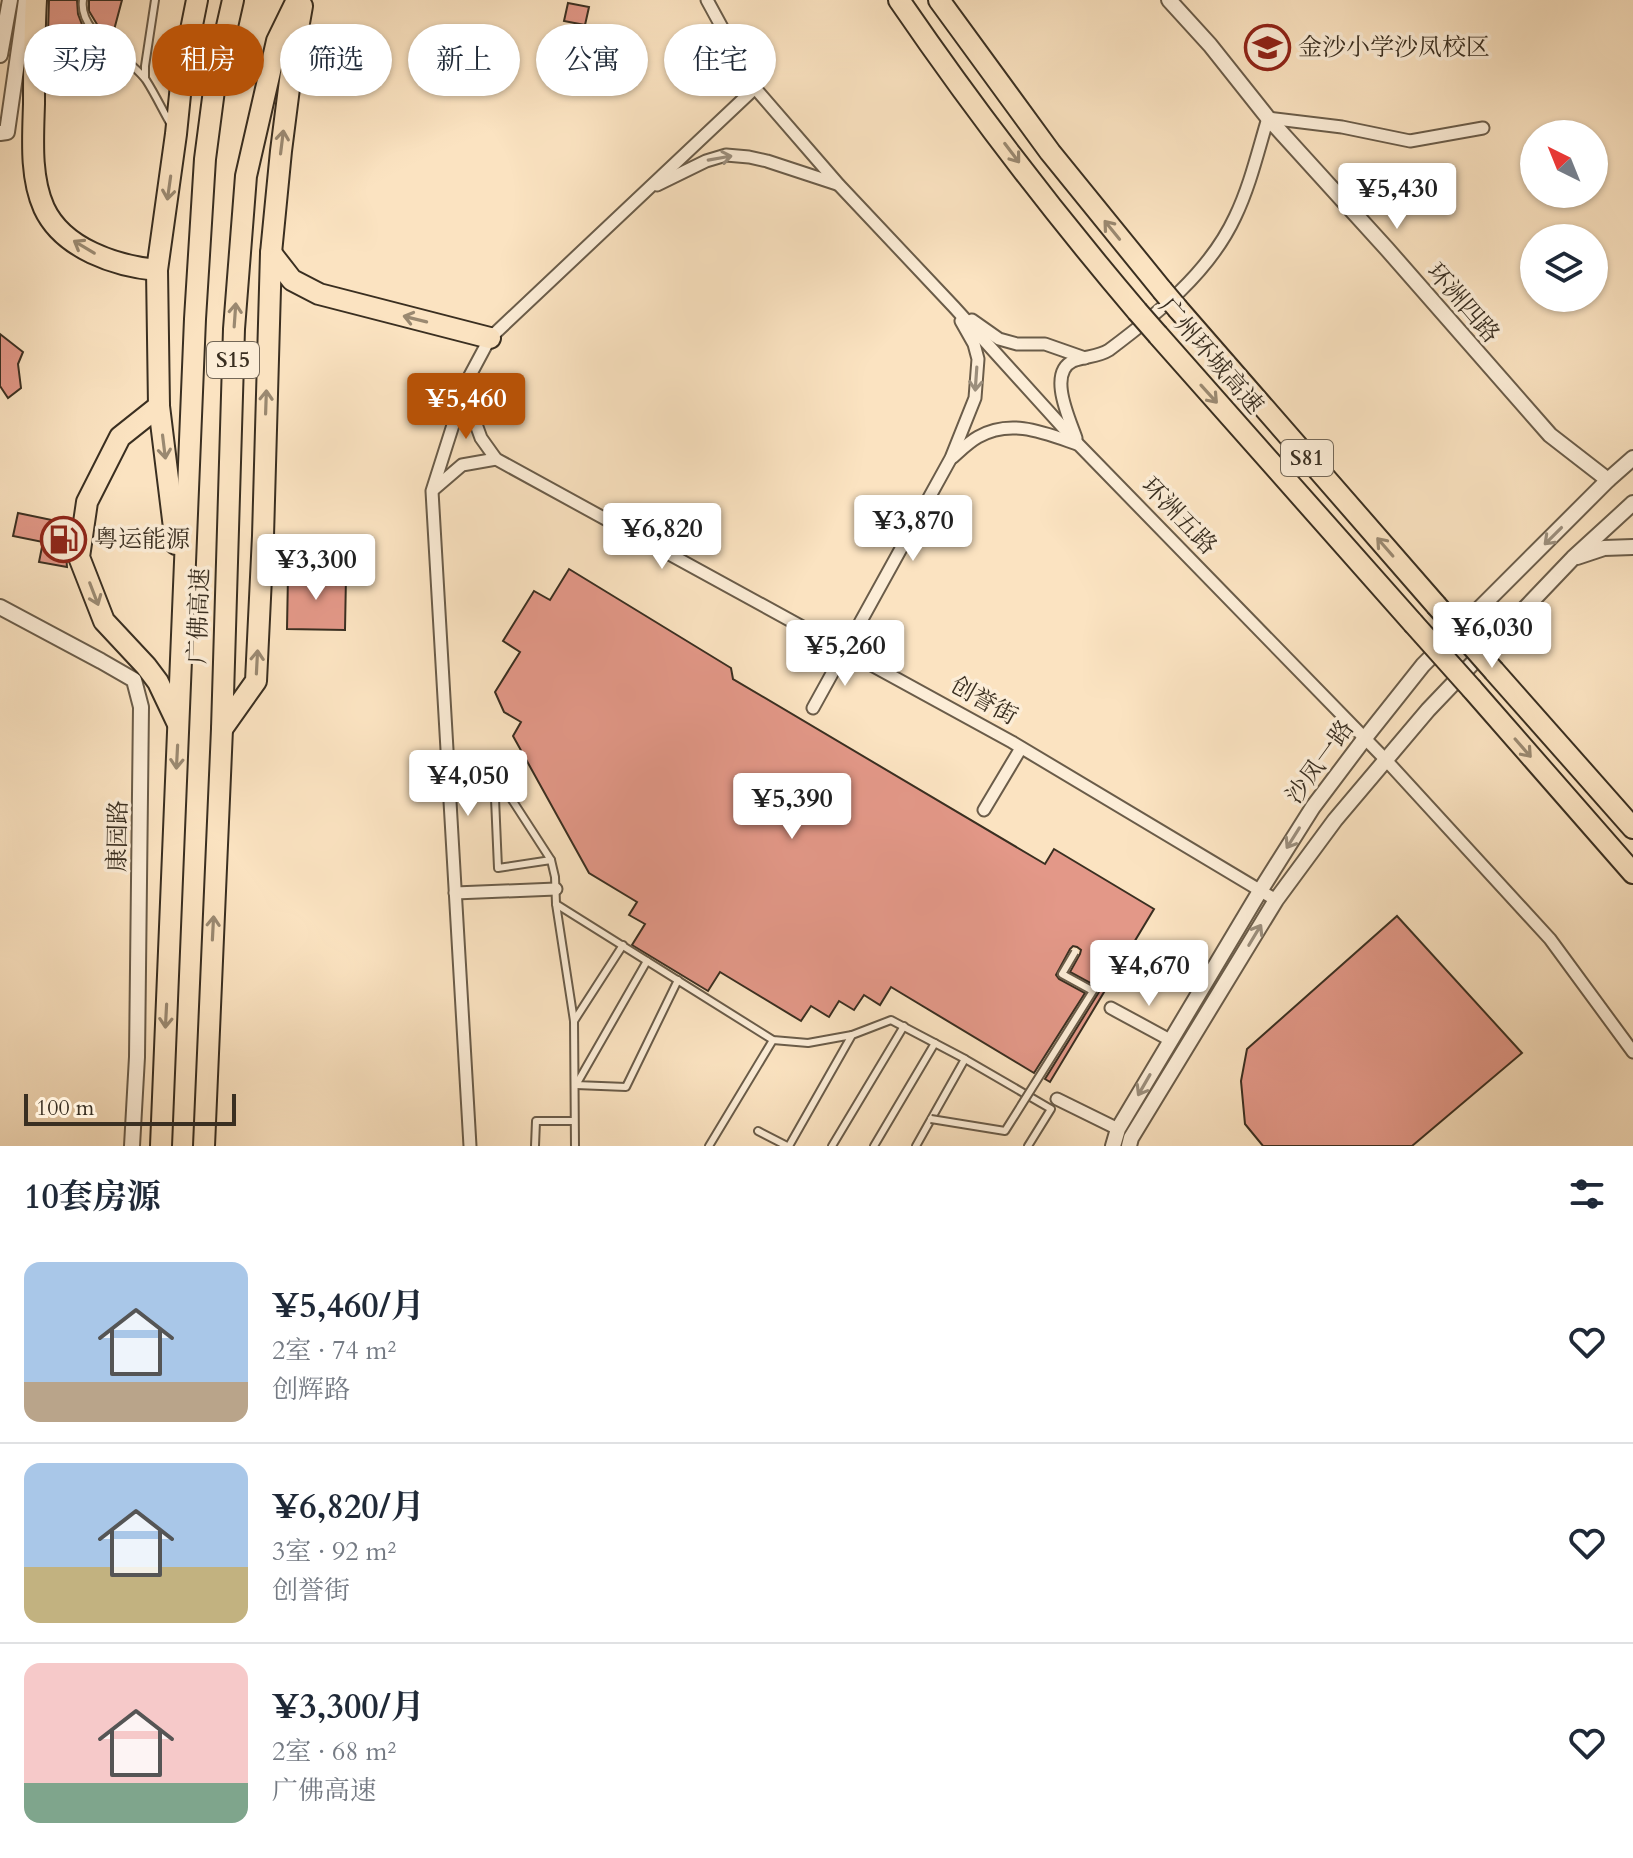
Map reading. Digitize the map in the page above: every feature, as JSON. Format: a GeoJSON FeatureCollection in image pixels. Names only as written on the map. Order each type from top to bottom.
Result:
{"type":"FeatureCollection","features":[{"type":"Feature","properties":{"kind":"highway"},"geometry":{"type":"LineString","coordinates":[[36,0],[33,146],[44,209],[58,227],[82,247],[108,260],[157,270]]}},
{"type":"Feature","properties":{"kind":"highway"},"geometry":{"type":"LineString","coordinates":[[183,604],[159,406],[157,270],[182,75],[197,0]]}},
{"type":"Feature","properties":{"kind":"highway","name":"广佛高速"},"geometry":{"type":"LineString","coordinates":[[161,1146],[195,319],[205,159],[216,75],[233,0]]}},
{"type":"Feature","properties":{"kind":"highway","name":"广佛高速"},"geometry":{"type":"LineString","coordinates":[[204,1146],[222,729],[234,329],[246,176],[277,41],[297,0]]}},
{"type":"Feature","properties":{"kind":"highway"},"geometry":{"type":"LineString","coordinates":[[222,729],[256,681],[271,253],[293,57],[304,0]]}},
{"type":"Feature","properties":{"kind":"highway","name":"广州环城高速"},"geometry":{"type":"LineString","coordinates":[[897,0],[1063,221],[1137,311],[1633,873]]}},
{"type":"Feature","properties":{"kind":"highway","name":"广州环城高速"},"geometry":{"type":"LineString","coordinates":[[939,0],[1050,152],[1162,290],[1633,828]]}},
{"type":"Feature","properties":{"kind":"highway"},"geometry":{"type":"LineString","coordinates":[[271,253],[292,280],[319,294],[490,338]]}},
{"type":"Feature","properties":{"kind":"highway"},"geometry":{"type":"LineString","coordinates":[[159,406],[120,437],[87,502],[79,557],[104,621],[158,682],[179,725]]}},
{"type":"Feature","properties":{"kind":"street"},"geometry":{"type":"LineString","coordinates":[[0,55],[10,0]]}},
{"type":"Feature","properties":{"kind":"street"},"geometry":{"type":"LineString","coordinates":[[3,132],[26,0]]}},
{"type":"Feature","properties":{"kind":"street","name":"环洲五路"},"geometry":{"type":"LineString","coordinates":[[707,0],[720,24]]}},
{"type":"Feature","properties":{"kind":"street","name":"环洲四路"},"geometry":{"type":"LineString","coordinates":[[1169,0],[1210,45],[1268,118],[1550,435],[1608,480]]}},
{"type":"Feature","properties":{"kind":"street"},"geometry":{"type":"LineString","coordinates":[[470,1146],[432,491],[467,381],[490,338],[747,96]]}},
{"type":"Feature","properties":{"kind":"street","name":"环洲五路"},"geometry":{"type":"LineString","coordinates":[[762,96],[839,185],[1078,444],[1365,738],[1550,939],[1633,1052]]}},
{"type":"Feature","properties":{"kind":"street"},"geometry":{"type":"LineString","coordinates":[[1078,444],[1062,398],[1060,381],[1065,367],[1072,361],[1101,355],[1119,343],[1191,281],[1212,256],[1236,215],[1268,118],[1342,127],[1410,141],[1483,128]]}},
{"type":"Feature","properties":{"kind":"street"},"geometry":{"type":"LineString","coordinates":[[649,188],[726,155],[767,161],[839,185]]}},
{"type":"Feature","properties":{"kind":"street"},"geometry":{"type":"LineString","coordinates":[[954,307],[999,339],[1017,344],[1045,344],[1085,358]]}},
{"type":"Feature","properties":{"kind":"street"},"geometry":{"type":"LineString","coordinates":[[813,708],[951,458],[975,398],[978,359],[974,344],[954,307]]}},
{"type":"Feature","properties":{"kind":"street"},"geometry":{"type":"LineString","coordinates":[[432,491],[462,465],[496,459],[481,438],[467,381]]}},
{"type":"Feature","properties":{"kind":"street"},"geometry":{"type":"LineString","coordinates":[[951,458],[986,433],[1015,427],[1078,444]]}},
{"type":"Feature","properties":{"kind":"street","name":"沙凤一路"},"geometry":{"type":"LineString","coordinates":[[1113,1146],[1118,1129],[1260,891],[1313,807],[1365,738],[1423,665],[1633,458]]}},
{"type":"Feature","properties":{"kind":"street","name":"创誉街"},"geometry":{"type":"LineString","coordinates":[[496,459],[1021,748],[1276,900]]}},
{"type":"Feature","properties":{"kind":"street","name":"沙凤一路"},"geometry":{"type":"LineString","coordinates":[[1129,1146],[1276,900],[1335,820],[1438,699],[1573,558],[1633,503]]}},
{"type":"Feature","properties":{"kind":"street"},"geometry":{"type":"LineString","coordinates":[[1573,558],[1604,548],[1633,547]]}},
{"type":"Feature","properties":{"kind":"street","name":"康园路"},"geometry":{"type":"LineString","coordinates":[[0,607],[134,680],[141,707],[137,1057],[132,1146]]}},
{"type":"Feature","properties":{"kind":"street"},"geometry":{"type":"LineString","coordinates":[[984,810],[1021,748]]}},
{"type":"Feature","properties":{"kind":"street"},"geometry":{"type":"LineString","coordinates":[[455,893],[556,889]]}},
{"type":"Feature","properties":{"kind":"street"},"geometry":{"type":"LineString","coordinates":[[1111,1008],[1170,1040]]}},
{"type":"Feature","properties":{"kind":"street"},"geometry":{"type":"LineString","coordinates":[[1057,1099],[1118,1129]]}},
{"type":"Feature","properties":{"kind":"lane"},"geometry":{"type":"LineString","coordinates":[[83,0],[81,9],[92,30],[145,78],[176,134]]}},
{"type":"Feature","properties":{"kind":"lane"},"geometry":{"type":"LineString","coordinates":[[145,78],[155,0]]}},
{"type":"Feature","properties":{"kind":"lane"},"geometry":{"type":"LineString","coordinates":[[551,860],[498,868],[494,772],[551,860],[555,877],[556,904],[574,1021],[575,1146]]}},
{"type":"Feature","properties":{"kind":"lane"},"geometry":{"type":"LineString","coordinates":[[556,904],[773,1040],[808,1043],[852,1035],[891,1020],[904,1026],[1051,1109],[1028,1146]]}},
{"type":"Feature","properties":{"kind":"lane"},"geometry":{"type":"LineString","coordinates":[[574,1021],[623,945]]}},
{"type":"Feature","properties":{"kind":"lane"},"geometry":{"type":"LineString","coordinates":[[931,1119],[1005,1131],[1093,991],[1062,974],[1075,952]]}},
{"type":"Feature","properties":{"kind":"lane"},"geometry":{"type":"LineString","coordinates":[[576,1085],[647,961]]}},
{"type":"Feature","properties":{"kind":"lane"},"geometry":{"type":"LineString","coordinates":[[576,1085],[626,1087],[678,980]]}},
{"type":"Feature","properties":{"kind":"lane"},"geometry":{"type":"LineString","coordinates":[[832,1146],[904,1026]]}},
{"type":"Feature","properties":{"kind":"lane"},"geometry":{"type":"LineString","coordinates":[[758,1131],[788,1146],[852,1035]]}},
{"type":"Feature","properties":{"kind":"lane"},"geometry":{"type":"LineString","coordinates":[[709,1146],[773,1040]]}},
{"type":"Feature","properties":{"kind":"lane"},"geometry":{"type":"LineString","coordinates":[[874,1146],[935,1043]]}},
{"type":"Feature","properties":{"kind":"lane"},"geometry":{"type":"LineString","coordinates":[[916,1146],[965,1059]]}},
{"type":"Feature","properties":{"kind":"lane"},"geometry":{"type":"LineString","coordinates":[[535,1146],[536,1121],[574,1121]]}},
{"type":"Feature","properties":{"kind":"building"},"geometry":{"type":"Polygon","coordinates":[[[49,0],[77,0],[82,24],[48,24],[49,0]]]}},
{"type":"Feature","properties":{"kind":"building"},"geometry":{"type":"Polygon","coordinates":[[[89,0],[122,0],[116,24],[97,24],[89,11],[89,0]]]}},
{"type":"Feature","properties":{"kind":"building"},"geometry":{"type":"Polygon","coordinates":[[[568,3],[589,7],[585,24],[564,21],[568,3]]]}},
{"type":"Feature","properties":{"kind":"building"},"geometry":{"type":"Polygon","coordinates":[[[0,334],[23,352],[18,364],[21,388],[8,398],[0,386],[0,334]]]}},
{"type":"Feature","properties":{"kind":"building","name":"粤运能源"},"geometry":{"type":"Polygon","coordinates":[[[18,513],[71,524],[67,567],[39,562],[43,542],[13,536],[18,513]]]}},
{"type":"Feature","properties":{"kind":"building"},"geometry":{"type":"Polygon","coordinates":[[[569,569],[731,668],[733,679],[1045,864],[1054,849],[1154,909],[1050,1082],[1045,1079],[1099,992],[1096,986],[1070,972],[1080,954],[1081,950],[1077,947],[1070,949],[1056,975],[1085,993],[1034,1073],[891,987],[880,1005],[864,995],[854,1010],[839,1001],[829,1017],[811,1006],[801,1021],[720,972],[708,991],[632,945],[645,924],[629,915],[637,902],[589,873],[513,736],[521,722],[504,712],[495,692],[520,652],[503,641],[534,591],[550,600],[569,569]]]}},
{"type":"Feature","properties":{"kind":"building"},"geometry":{"type":"Polygon","coordinates":[[[288,575],[346,576],[345,630],[287,629],[288,575]]]}},
{"type":"Feature","properties":{"kind":"building"},"geometry":{"type":"Polygon","coordinates":[[[1397,916],[1522,1053],[1412,1146],[1263,1146],[1245,1124],[1241,1081],[1247,1049],[1397,916]]]}},
{"type":"Feature","properties":{"kind":"place","name":"金沙小学沙凤校区"},"geometry":{"type":"Point","coordinates":[1267,47]}},
{"type":"Feature","properties":{"kind":"place","name":"粤运能源"},"geometry":{"type":"Point","coordinates":[63,539]}}]}
